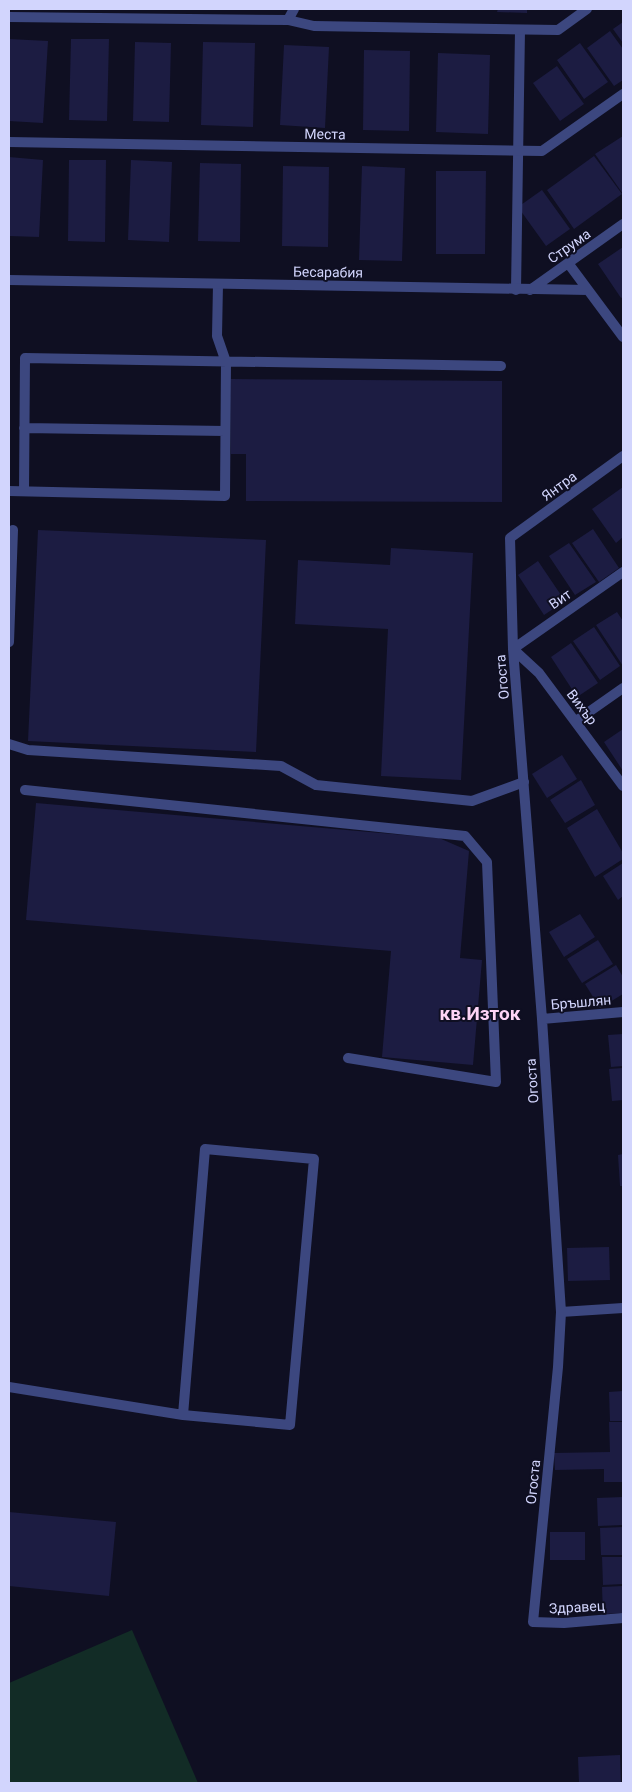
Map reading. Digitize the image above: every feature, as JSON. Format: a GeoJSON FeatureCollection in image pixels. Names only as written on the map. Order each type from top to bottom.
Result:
{"type":"FeatureCollection","features":[{"type":"Feature","properties":{"kind":"street"},"geometry":{"type":"LineString","coordinates":[[288,20],[294,9]]}},
{"type":"Feature","properties":{"kind":"street"},"geometry":{"type":"LineString","coordinates":[[9,17],[288,20],[314,26],[558,30],[587,9]]}},
{"type":"Feature","properties":{"kind":"street"},"geometry":{"type":"LineString","coordinates":[[516,290],[520,30]]}},
{"type":"Feature","properties":{"kind":"street","name":"Места"},"geometry":{"type":"LineString","coordinates":[[9,142],[542,152],[623,94]]}},
{"type":"Feature","properties":{"kind":"street","name":"Струма"},"geometry":{"type":"LineString","coordinates":[[530,290],[623,224]]}},
{"type":"Feature","properties":{"kind":"street"},"geometry":{"type":"LineString","coordinates":[[568,262],[623,337]]}},
{"type":"Feature","properties":{"kind":"street","name":"Бесарабия"},"geometry":{"type":"LineString","coordinates":[[9,280],[588,290]]}},
{"type":"Feature","properties":{"kind":"street"},"geometry":{"type":"LineString","coordinates":[[9,491],[225,496],[226,362],[217,336],[218,284]]}},
{"type":"Feature","properties":{"kind":"street"},"geometry":{"type":"LineString","coordinates":[[24,491],[25,358],[501,366]]}},
{"type":"Feature","properties":{"kind":"street"},"geometry":{"type":"LineString","coordinates":[[24,428],[225,430]]}},
{"type":"Feature","properties":{"kind":"street","name":"Янтра"},"geometry":{"type":"LineString","coordinates":[[510,538],[623,456]]}},
{"type":"Feature","properties":{"kind":"street"},"geometry":{"type":"LineString","coordinates":[[9,642],[13,530]]}},
{"type":"Feature","properties":{"kind":"street","name":"Огоста"},"geometry":{"type":"LineString","coordinates":[[510,538],[513,649],[542,1019],[561,1312],[558,1367],[533,1622]]}},
{"type":"Feature","properties":{"kind":"street","name":"Вит"},"geometry":{"type":"LineString","coordinates":[[513,649],[623,572]]}},
{"type":"Feature","properties":{"kind":"street","name":"Вихър"},"geometry":{"type":"LineString","coordinates":[[513,649],[539,673],[623,786]]}},
{"type":"Feature","properties":{"kind":"street"},"geometry":{"type":"LineString","coordinates":[[576,721],[623,688]]}},
{"type":"Feature","properties":{"kind":"street"},"geometry":{"type":"LineString","coordinates":[[9,744],[28,750],[281,766],[316,785],[472,801],[524,782]]}},
{"type":"Feature","properties":{"kind":"street"},"geometry":{"type":"LineString","coordinates":[[25,790],[465,836],[488,862],[496,1082],[348,1058]]}},
{"type":"Feature","properties":{"kind":"street","name":"Бръшлян"},"geometry":{"type":"LineString","coordinates":[[542,1019],[623,1012]]}},
{"type":"Feature","properties":{"kind":"street"},"geometry":{"type":"LineString","coordinates":[[9,1387],[183,1415],[290,1425],[314,1159],[205,1149],[183,1415]]}},
{"type":"Feature","properties":{"kind":"street"},"geometry":{"type":"LineString","coordinates":[[561,1312],[623,1308]]}},
{"type":"Feature","properties":{"kind":"street","name":"Здравец"},"geometry":{"type":"LineString","coordinates":[[533,1622],[564,1623],[623,1618]]}},
{"type":"Feature","properties":{"kind":"green space"},"geometry":{"type":"Polygon","coordinates":[[[132,1630],[198,1783],[9,1783],[9,1683],[132,1630]]]}},
{"type":"Feature","properties":{"kind":"building"},"geometry":{"type":"Polygon","coordinates":[[[498,9],[527,9],[527,13],[497,12],[498,9]]]}},
{"type":"Feature","properties":{"kind":"building"},"geometry":{"type":"Polygon","coordinates":[[[623,22],[623,43],[613,29],[623,22]]]}},
{"type":"Feature","properties":{"kind":"building"},"geometry":{"type":"Polygon","coordinates":[[[610,31],[623,49],[623,80],[614,86],[587,48],[610,31]]]}},
{"type":"Feature","properties":{"kind":"building"},"geometry":{"type":"Polygon","coordinates":[[[9,39],[48,41],[43,123],[9,121],[9,39]]]}},
{"type":"Feature","properties":{"kind":"building"},"geometry":{"type":"Polygon","coordinates":[[[71,39],[109,39],[107,121],[69,120],[71,39]]]}},
{"type":"Feature","properties":{"kind":"building"},"geometry":{"type":"Polygon","coordinates":[[[135,42],[171,43],[169,122],[133,121],[135,42]]]}},
{"type":"Feature","properties":{"kind":"building"},"geometry":{"type":"Polygon","coordinates":[[[203,42],[255,43],[253,127],[201,125],[203,42]]]}},
{"type":"Feature","properties":{"kind":"building"},"geometry":{"type":"Polygon","coordinates":[[[580,43],[608,82],[584,99],[557,60],[580,43]]]}},
{"type":"Feature","properties":{"kind":"building"},"geometry":{"type":"Polygon","coordinates":[[[284,45],[329,47],[325,128],[280,125],[284,45]]]}},
{"type":"Feature","properties":{"kind":"building"},"geometry":{"type":"Polygon","coordinates":[[[364,50],[410,51],[409,131],[363,130],[364,50]]]}},
{"type":"Feature","properties":{"kind":"building"},"geometry":{"type":"Polygon","coordinates":[[[438,53],[490,55],[488,134],[436,132],[438,53]]]}},
{"type":"Feature","properties":{"kind":"building"},"geometry":{"type":"Polygon","coordinates":[[[557,66],[584,104],[560,121],[533,83],[557,66]]]}},
{"type":"Feature","properties":{"kind":"building"},"geometry":{"type":"Polygon","coordinates":[[[623,136],[623,194],[595,154],[623,136]]]}},
{"type":"Feature","properties":{"kind":"building"},"geometry":{"type":"Polygon","coordinates":[[[594,156],[622,194],[574,229],[547,190],[594,156]]]}},
{"type":"Feature","properties":{"kind":"building"},"geometry":{"type":"Polygon","coordinates":[[[9,157],[43,160],[39,237],[9,236],[9,157]]]}},
{"type":"Feature","properties":{"kind":"building"},"geometry":{"type":"Polygon","coordinates":[[[69,160],[106,160],[105,242],[68,241],[69,160]]]}},
{"type":"Feature","properties":{"kind":"building"},"geometry":{"type":"Polygon","coordinates":[[[131,160],[172,162],[169,242],[128,240],[131,160]]]}},
{"type":"Feature","properties":{"kind":"building"},"geometry":{"type":"Polygon","coordinates":[[[200,163],[241,164],[240,242],[198,241],[200,163]]]}},
{"type":"Feature","properties":{"kind":"building"},"geometry":{"type":"Polygon","coordinates":[[[283,166],[329,167],[328,247],[282,246],[283,166]]]}},
{"type":"Feature","properties":{"kind":"building"},"geometry":{"type":"Polygon","coordinates":[[[362,166],[405,168],[402,261],[359,260],[362,166]]]}},
{"type":"Feature","properties":{"kind":"building"},"geometry":{"type":"Polygon","coordinates":[[[436,171],[486,171],[485,254],[436,254],[436,171]]]}},
{"type":"Feature","properties":{"kind":"building"},"geometry":{"type":"Polygon","coordinates":[[[542,190],[570,229],[546,246],[518,207],[542,190]]]}},
{"type":"Feature","properties":{"kind":"building"},"geometry":{"type":"Polygon","coordinates":[[[623,247],[623,297],[621,298],[598,264],[623,247]]]}},
{"type":"Feature","properties":{"kind":"building"},"geometry":{"type":"Polygon","coordinates":[[[231,379],[502,381],[502,502],[246,501],[246,454],[231,454],[231,379]]]}},
{"type":"Feature","properties":{"kind":"building"},"geometry":{"type":"Polygon","coordinates":[[[623,487],[623,537],[616,543],[592,509],[623,487]]]}},
{"type":"Feature","properties":{"kind":"building"},"geometry":{"type":"Polygon","coordinates":[[[593,529],[619,568],[599,582],[572,543],[593,529]]]}},
{"type":"Feature","properties":{"kind":"building"},"geometry":{"type":"Polygon","coordinates":[[[38,530],[266,540],[256,752],[28,741],[38,530]]]}},
{"type":"Feature","properties":{"kind":"building"},"geometry":{"type":"Polygon","coordinates":[[[569,543],[596,582],[575,595],[549,556],[569,543]]]}},
{"type":"Feature","properties":{"kind":"building"},"geometry":{"type":"Polygon","coordinates":[[[391,548],[473,553],[461,780],[381,776],[388,629],[295,624],[298,560],[390,565],[391,548]]]}},
{"type":"Feature","properties":{"kind":"building"},"geometry":{"type":"Polygon","coordinates":[[[538,561],[565,601],[544,615],[518,575],[538,561]]]}},
{"type":"Feature","properties":{"kind":"building"},"geometry":{"type":"Polygon","coordinates":[[[617,612],[623,621],[623,666],[596,625],[617,612]]]}},
{"type":"Feature","properties":{"kind":"building"},"geometry":{"type":"Polygon","coordinates":[[[594,627],[620,666],[600,680],[573,641],[594,627]]]}},
{"type":"Feature","properties":{"kind":"building"},"geometry":{"type":"Polygon","coordinates":[[[571,643],[598,683],[577,697],[551,657],[571,643]]]}},
{"type":"Feature","properties":{"kind":"building"},"geometry":{"type":"Polygon","coordinates":[[[623,729],[623,771],[604,742],[623,729]]]}},
{"type":"Feature","properties":{"kind":"building"},"geometry":{"type":"Polygon","coordinates":[[[562,755],[577,779],[547,798],[532,774],[562,755]]]}},
{"type":"Feature","properties":{"kind":"building"},"geometry":{"type":"Polygon","coordinates":[[[581,780],[595,805],[565,823],[550,800],[581,780]]]}},
{"type":"Feature","properties":{"kind":"building"},"geometry":{"type":"Polygon","coordinates":[[[36,803],[439,838],[469,851],[460,958],[482,960],[473,1065],[382,1057],[391,951],[26,920],[36,803]]]}},
{"type":"Feature","properties":{"kind":"building"},"geometry":{"type":"Polygon","coordinates":[[[597,809],[623,853],[623,859],[595,877],[567,828],[597,809]]]}},
{"type":"Feature","properties":{"kind":"building"},"geometry":{"type":"Polygon","coordinates":[[[623,863],[623,896],[618,900],[603,876],[623,863]]]}},
{"type":"Feature","properties":{"kind":"building"},"geometry":{"type":"Polygon","coordinates":[[[580,914],[595,937],[564,957],[549,932],[580,914]]]}},
{"type":"Feature","properties":{"kind":"building"},"geometry":{"type":"Polygon","coordinates":[[[598,940],[613,964],[582,983],[567,959],[598,940]]]}},
{"type":"Feature","properties":{"kind":"building"},"geometry":{"type":"Polygon","coordinates":[[[616,965],[623,977],[623,994],[600,1008],[585,984],[616,965]]]}},
{"type":"Feature","properties":{"kind":"building"},"geometry":{"type":"Polygon","coordinates":[[[623,1034],[623,1066],[611,1067],[608,1035],[623,1034]]]}},
{"type":"Feature","properties":{"kind":"building"},"geometry":{"type":"Polygon","coordinates":[[[623,1068],[623,1100],[612,1101],[609,1069],[623,1068]]]}},
{"type":"Feature","properties":{"kind":"building"},"geometry":{"type":"Polygon","coordinates":[[[623,1154],[623,1186],[620,1186],[618,1155],[623,1154]]]}},
{"type":"Feature","properties":{"kind":"building"},"geometry":{"type":"Polygon","coordinates":[[[609,1247],[610,1280],[568,1281],[567,1248],[609,1247]]]}},
{"type":"Feature","properties":{"kind":"building"},"geometry":{"type":"Polygon","coordinates":[[[623,1391],[623,1421],[610,1421],[609,1392],[623,1391]]]}},
{"type":"Feature","properties":{"kind":"building"},"geometry":{"type":"Polygon","coordinates":[[[609,1422],[623,1422],[623,1482],[604,1482],[604,1469],[555,1470],[554,1453],[610,1452],[609,1422]]]}},
{"type":"Feature","properties":{"kind":"building"},"geometry":{"type":"Polygon","coordinates":[[[623,1497],[623,1525],[598,1526],[597,1498],[623,1497]]]}},
{"type":"Feature","properties":{"kind":"building"},"geometry":{"type":"Polygon","coordinates":[[[9,1512],[116,1522],[109,1596],[9,1586],[9,1512]]]}},
{"type":"Feature","properties":{"kind":"building"},"geometry":{"type":"Polygon","coordinates":[[[623,1527],[623,1555],[601,1555],[600,1528],[623,1527]]]}},
{"type":"Feature","properties":{"kind":"building"},"geometry":{"type":"Polygon","coordinates":[[[550,1532],[585,1532],[585,1560],[550,1560],[550,1532]]]}},
{"type":"Feature","properties":{"kind":"building"},"geometry":{"type":"Polygon","coordinates":[[[602,1557],[623,1557],[623,1584],[603,1585],[602,1557]]]}},
{"type":"Feature","properties":{"kind":"building"},"geometry":{"type":"Polygon","coordinates":[[[623,1586],[623,1613],[603,1614],[602,1587],[623,1586]]]}},
{"type":"Feature","properties":{"kind":"building"},"geometry":{"type":"Polygon","coordinates":[[[620,1755],[621,1783],[579,1783],[578,1757],[620,1755]]]}},
{"type":"Feature","properties":{"kind":"district","name":"кв.Изток"},"geometry":{"type":"Point","coordinates":[480,1013]}}]}
